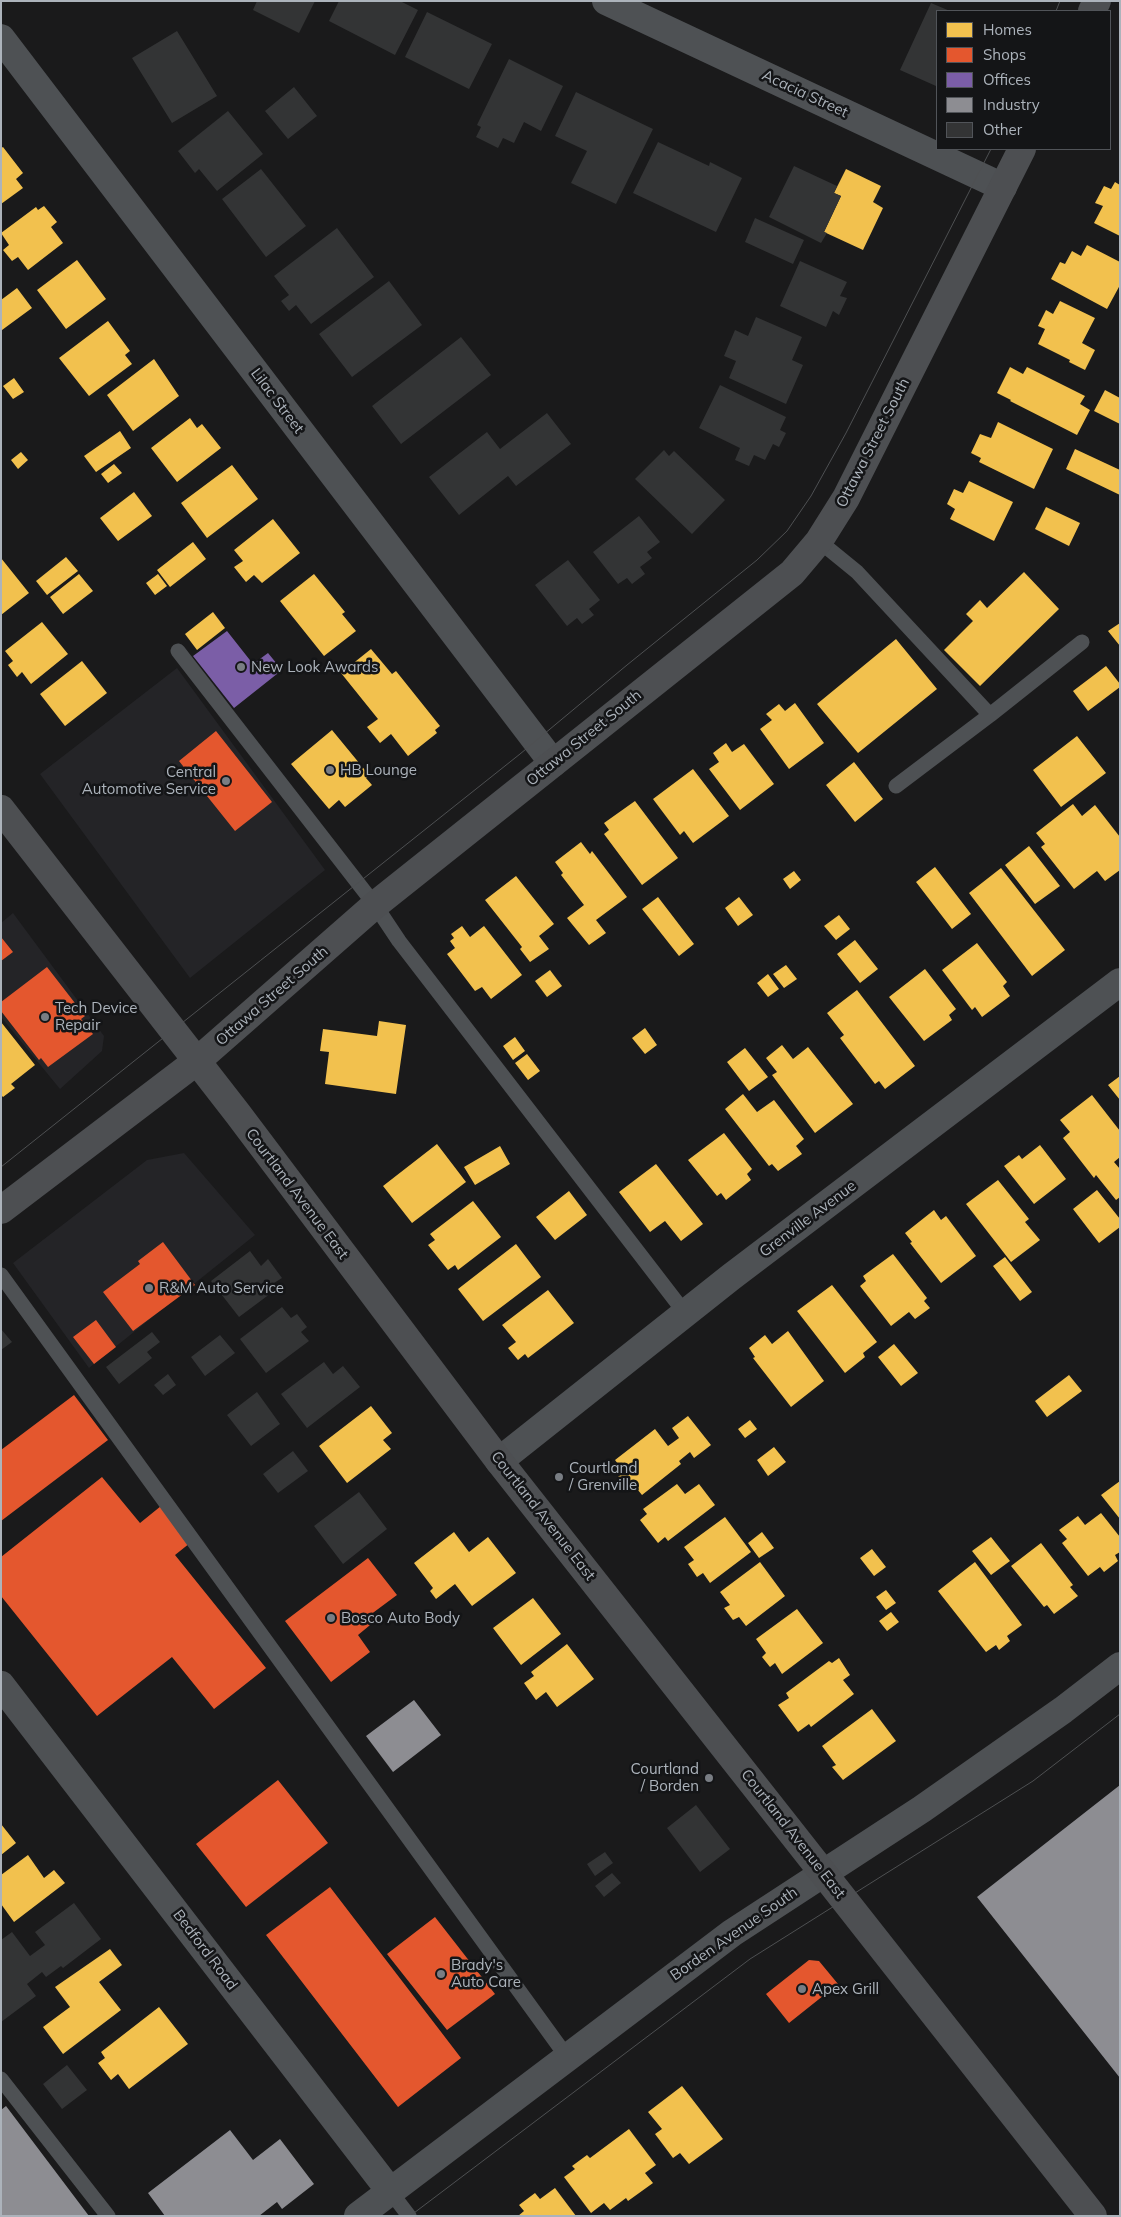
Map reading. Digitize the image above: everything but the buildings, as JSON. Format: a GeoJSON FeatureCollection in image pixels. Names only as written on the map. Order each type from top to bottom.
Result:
{"type":"FeatureCollection","features":[{"type":"Feature","properties":{"kind":"main road","name":"Ottawa Street South"},"geometry":{"type":"LineString","coordinates":[[1,1210],[197,1062],[375,906],[792,573],[819,541],[846,498],[1022,150]]}},
{"type":"Feature","properties":{"kind":"main road","name":"Courtland Avenue East"},"geometry":{"type":"LineString","coordinates":[[1,809],[197,1062],[499,1461],[1093,2216]]}},
{"type":"Feature","properties":{"kind":"street","name":"Acacia Street"},"geometry":{"type":"LineString","coordinates":[[606,1],[1003,187]]}},
{"type":"Feature","properties":{"kind":"street","name":"Lilac Street"},"geometry":{"type":"LineString","coordinates":[[1,38],[554,763]]}},
{"type":"Feature","properties":{"kind":"street","name":"Grenville Avenue"},"geometry":{"type":"LineString","coordinates":[[499,1461],[685,1313],[1120,982]]}},
{"type":"Feature","properties":{"kind":"street","name":"Borden Avenue South"},"geometry":{"type":"LineString","coordinates":[[358,2216],[732,1933],[930,1804],[1063,1710],[1120,1666]]}},
{"type":"Feature","properties":{"kind":"street","name":"Bedford Road"},"geometry":{"type":"LineString","coordinates":[[1,1685],[390,2191]]}},
{"type":"Feature","properties":{"kind":"lane"},"geometry":{"type":"LineString","coordinates":[[819,541],[856,572],[990,716]]}},
{"type":"Feature","properties":{"kind":"lane"},"geometry":{"type":"LineString","coordinates":[[896,786],[990,716],[1082,642]]}},
{"type":"Feature","properties":{"kind":"lane"},"geometry":{"type":"LineString","coordinates":[[178,651],[375,906],[398,941],[685,1313]]}},
{"type":"Feature","properties":{"kind":"lane"},"geometry":{"type":"LineString","coordinates":[[1,1275],[567,2057]]}},
{"type":"Feature","properties":{"kind":"lane"},"geometry":{"type":"LineString","coordinates":[[1,2079],[108,2216]]}},
{"type":"Feature","properties":{"kind":"lane","name":"Bedford Road"},"geometry":{"type":"LineString","coordinates":[[390,2191],[409,2216]]}},
{"type":"Feature","properties":{"kind":"shaded area"},"geometry":{"type":"Polygon","coordinates":[[[177,668],[325,870],[190,978],[40,774],[177,668]]]}},
{"type":"Feature","properties":{"kind":"shaded area"},"geometry":{"type":"Polygon","coordinates":[[[13,913],[104,1036],[102,1051],[60,1089],[1,1017],[1,923],[13,913]]]}},
{"type":"Feature","properties":{"kind":"shaded area"},"geometry":{"type":"Polygon","coordinates":[[[184,1153],[255,1235],[89,1368],[13,1263],[147,1160],[184,1153]]]}},
{"type":"Feature","properties":{"kind":"tram line"},"geometry":{"type":"LineString","coordinates":[[1056,10],[1060,1]]}},
{"type":"Feature","properties":{"kind":"tram line"},"geometry":{"type":"LineString","coordinates":[[1,1167],[520,754],[757,560],[787,531],[811,496],[846,433],[990,150]]}},
{"type":"Feature","properties":{"kind":"tram line"},"geometry":{"type":"LineString","coordinates":[[410,2216],[750,1959],[1033,1781],[1120,1714]]}},
{"type":"Feature","properties":{"kind":"place","name":"New Look Awards"},"geometry":{"type":"Point","coordinates":[241,667]}},
{"type":"Feature","properties":{"kind":"place","name":"HB Lounge"},"geometry":{"type":"Point","coordinates":[330,770]}},
{"type":"Feature","properties":{"kind":"place","name":"Central Automotive Service"},"geometry":{"type":"Point","coordinates":[226,781]}},
{"type":"Feature","properties":{"kind":"place","name":"Tech Device Repair"},"geometry":{"type":"Point","coordinates":[45,1017]}},
{"type":"Feature","properties":{"kind":"place","name":"R&M Auto Service"},"geometry":{"type":"Point","coordinates":[149,1288]}},
{"type":"Feature","properties":{"kind":"place","name":"Courtland / Grenville"},"geometry":{"type":"Point","coordinates":[559,1477]}},
{"type":"Feature","properties":{"kind":"place","name":"Bosco Auto Body"},"geometry":{"type":"Point","coordinates":[331,1618]}},
{"type":"Feature","properties":{"kind":"place","name":"Courtland / Borden"},"geometry":{"type":"Point","coordinates":[709,1778]}},
{"type":"Feature","properties":{"kind":"place","name":"Brady's Auto Care"},"geometry":{"type":"Point","coordinates":[441,1974]}},
{"type":"Feature","properties":{"kind":"place","name":"Apex Grill"},"geometry":{"type":"Point","coordinates":[802,1989]}}]}
